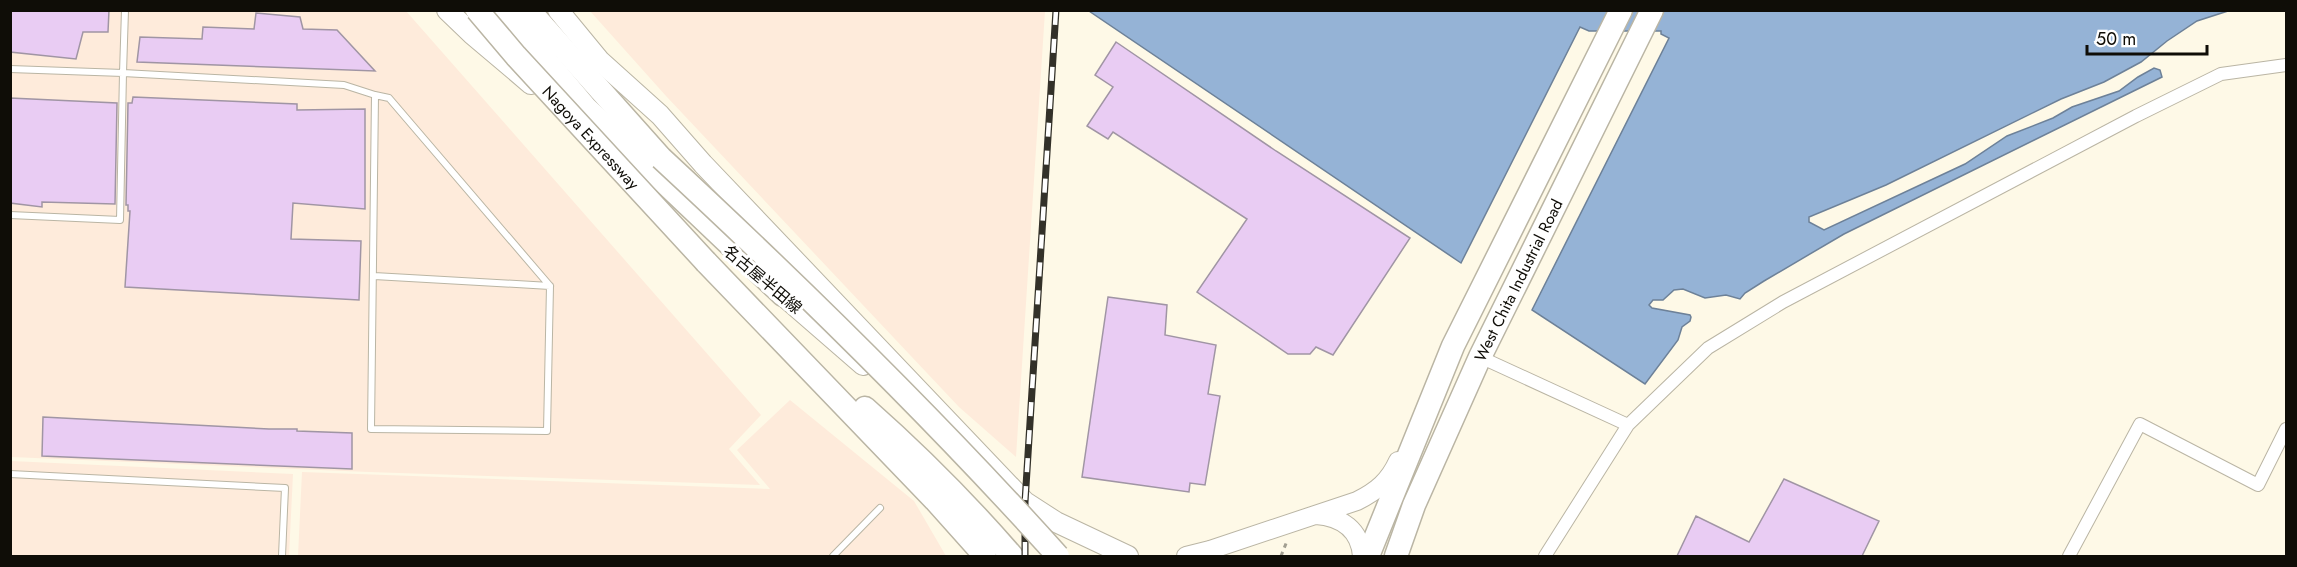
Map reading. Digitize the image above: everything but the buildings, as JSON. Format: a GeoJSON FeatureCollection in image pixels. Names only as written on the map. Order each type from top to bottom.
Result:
{"type":"FeatureCollection","features":[{"type":"Feature","properties":{"kind":"highway","name":"Nagoya Expressway"},"geometry":{"type":"LineString","coordinates":[[477,10],[516,56],[706,262],[762,319]]}},
{"type":"Feature","properties":{"kind":"highway"},"geometry":{"type":"LineString","coordinates":[[504,10],[586,108],[783,296]]}},
{"type":"Feature","properties":{"kind":"highway"},"geometry":{"type":"LineString","coordinates":[[529,10],[735,239],[1038,556]]}},
{"type":"Feature","properties":{"kind":"highway","name":"West Chita Industrial Road"},"geometry":{"type":"LineString","coordinates":[[1368,556],[1453,346],[1621,10]]}},
{"type":"Feature","properties":{"kind":"highway","name":"West Chita Industrial Road"},"geometry":{"type":"LineString","coordinates":[[1396,556],[1414,505],[1480,357],[1652,10]]}},
{"type":"Feature","properties":{"kind":"highway"},"geometry":{"type":"LineString","coordinates":[[661,158],[743,234],[908,398],[1058,556]]}},
{"type":"Feature","properties":{"kind":"highway"},"geometry":{"type":"LineString","coordinates":[[762,319],[985,556]]}},
{"type":"Feature","properties":{"kind":"highway"},"geometry":{"type":"LineString","coordinates":[[762,319],[893,432],[1012,556]]}},
{"type":"Feature","properties":{"kind":"main road","name":"名古屋半田線"},"geometry":{"type":"LineString","coordinates":[[447,10],[472,34],[880,380],[1026,534],[1067,556]]}},
{"type":"Feature","properties":{"kind":"main road","name":"名古屋半田線"},"geometry":{"type":"LineString","coordinates":[[558,10],[600,61],[660,115],[703,164],[1025,502],[1065,527],[1128,556]]}},
{"type":"Feature","properties":{"kind":"street"},"geometry":{"type":"LineString","coordinates":[[1545,556],[1628,425],[1708,348],[1783,302],[2136,116],[2221,74],[2286,65]]}},
{"type":"Feature","properties":{"kind":"street"},"geometry":{"type":"LineString","coordinates":[[1186,556],[1218,551],[1357,501],[1378,490],[1386,482],[1453,346]]}},
{"type":"Feature","properties":{"kind":"street"},"geometry":{"type":"LineString","coordinates":[[1480,357],[1628,425]]}},
{"type":"Feature","properties":{"kind":"street"},"geometry":{"type":"LineString","coordinates":[[2069,556],[2140,424],[2258,485],[2286,429]]}},
{"type":"Feature","properties":{"kind":"street"},"geometry":{"type":"LineString","coordinates":[[1314,515],[1338,519],[1347,525],[1359,540],[1362,556]]}},
{"type":"Feature","properties":{"kind":"lane"},"geometry":{"type":"LineString","coordinates":[[10,215],[120,220],[124,10]]}},
{"type":"Feature","properties":{"kind":"lane"},"geometry":{"type":"LineString","coordinates":[[10,69],[345,86],[389,98],[549,286],[547,431],[371,429],[375,95]]}},
{"type":"Feature","properties":{"kind":"lane"},"geometry":{"type":"LineString","coordinates":[[374,276],[549,286]]}},
{"type":"Feature","properties":{"kind":"lane"},"geometry":{"type":"LineString","coordinates":[[10,474],[285,488],[282,556]]}},
{"type":"Feature","properties":{"kind":"lane"},"geometry":{"type":"LineString","coordinates":[[833,556],[880,508]]}},
{"type":"Feature","properties":{"kind":"path"},"geometry":{"type":"LineString","coordinates":[[1281,556],[1290,534]]}},
{"type":"Feature","properties":{"kind":"shaded area"},"geometry":{"type":"Polygon","coordinates":[[[11,11],[406,11],[761,415],[729,449],[760,485],[11,457],[11,11]]]}},
{"type":"Feature","properties":{"kind":"shaded area"},"geometry":{"type":"Polygon","coordinates":[[[590,11],[1045,11],[1016,457],[959,407],[666,96],[590,11]]]}},
{"type":"Feature","properties":{"kind":"shaded area"},"geometry":{"type":"Polygon","coordinates":[[[790,400],[914,501],[946,556],[298,556],[302,472],[770,489],[737,450],[790,400]]]}},
{"type":"Feature","properties":{"kind":"shaded area"},"geometry":{"type":"Polygon","coordinates":[[[11,461],[293,474],[289,556],[11,556],[11,461]]]}},
{"type":"Feature","properties":{"kind":"water"},"geometry":{"type":"Polygon","coordinates":[[[1089,11],[2228,11],[2197,21],[2141,62],[2104,82],[2061,99],[1886,185],[1809,217],[1809,222],[1824,230],[1965,164],[2007,136],[2053,118],[2072,107],[2119,91],[2154,68],[2160,70],[2162,77],[1844,234],[1764,281],[1740,299],[1726,295],[1705,298],[1683,289],[1674,290],[1663,300],[1653,300],[1649,305],[1652,308],[1691,317],[1690,321],[1682,327],[1678,340],[1645,384],[1532,310],[1669,38],[1661,34],[1661,31],[1589,31],[1580,27],[1461,263],[1089,11]]]}},
{"type":"Feature","properties":{"kind":"railway"},"geometry":{"type":"LineString","coordinates":[[1025,556],[1025,502],[1056,10]]}}]}
